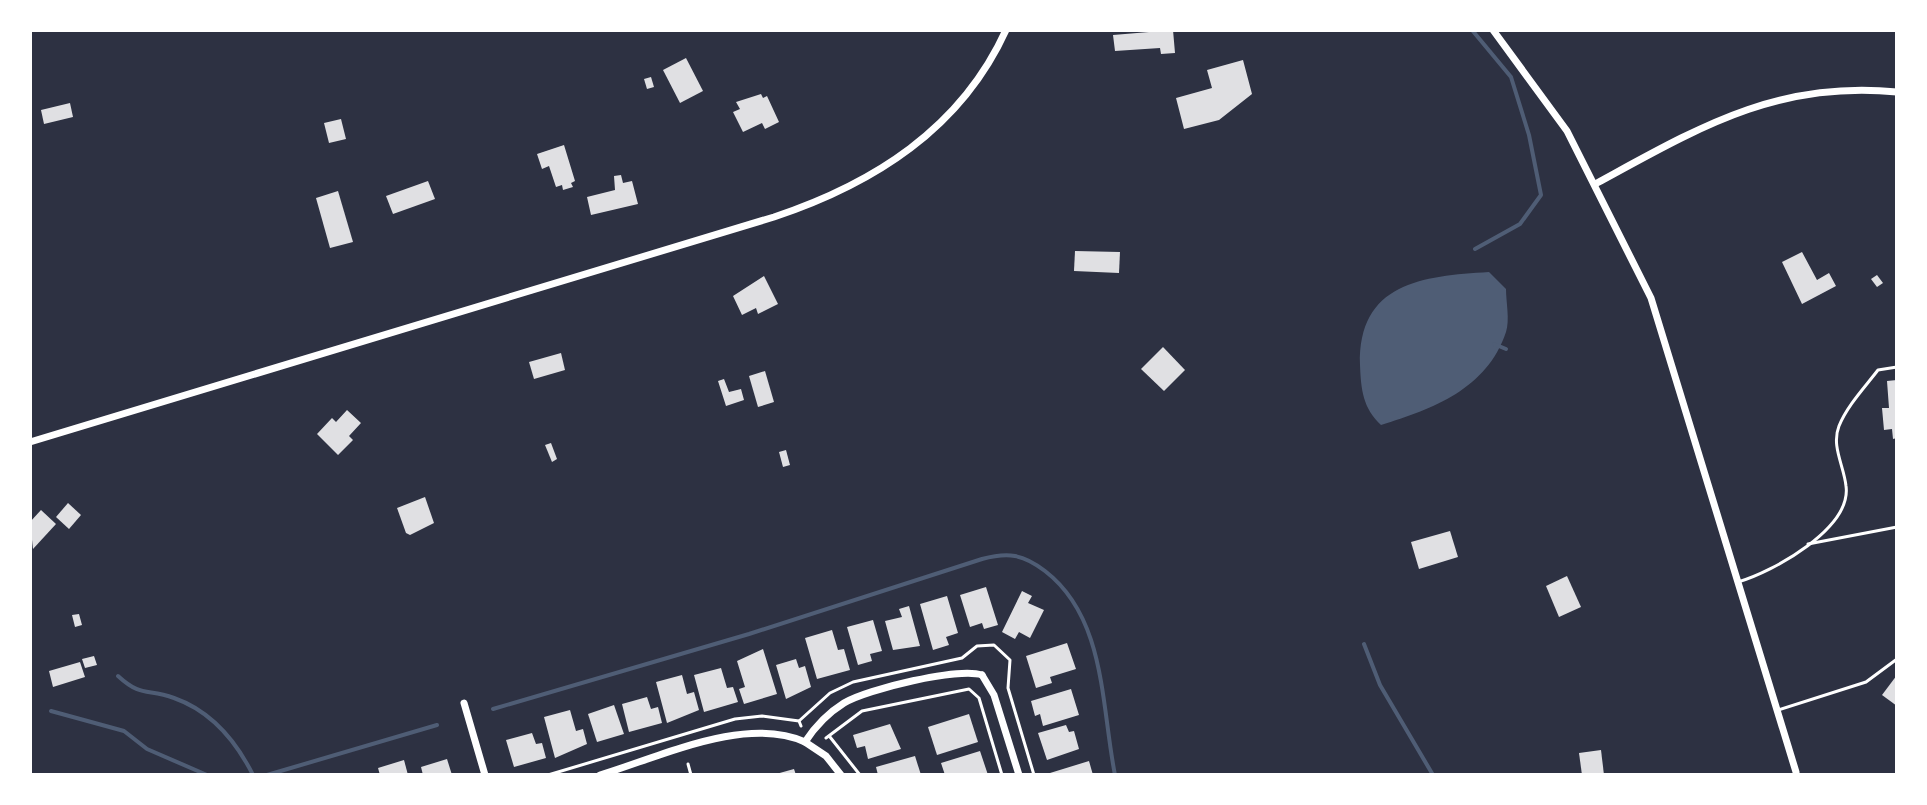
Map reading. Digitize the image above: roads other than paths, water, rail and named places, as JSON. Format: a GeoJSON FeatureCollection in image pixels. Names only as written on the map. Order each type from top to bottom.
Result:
{"type":"FeatureCollection","features":[{"type":"Feature","properties":{"kind":"street"},"geometry":{"type":"LineString","coordinates":[[30,442],[599,270],[839,193],[893,163],[934,130],[974,84],[1006,30]]}},
{"type":"Feature","properties":{"kind":"street"},"geometry":{"type":"LineString","coordinates":[[1493,30],[1555,111],[1597,183],[1651,298],[1796,772]]}},
{"type":"Feature","properties":{"kind":"street"},"geometry":{"type":"LineString","coordinates":[[1597,183],[1700,130],[1781,98],[1835,90],[1897,92]]}},
{"type":"Feature","properties":{"kind":"street"},"geometry":{"type":"LineString","coordinates":[[982,675],[989,667]]}},
{"type":"Feature","properties":{"kind":"street"},"geometry":{"type":"LineString","coordinates":[[805,742],[830,713],[863,695],[964,673],[982,675]]}},
{"type":"Feature","properties":{"kind":"street"},"geometry":{"type":"LineString","coordinates":[[982,675],[994,695],[1019,775]]}},
{"type":"Feature","properties":{"kind":"street"},"geometry":{"type":"LineString","coordinates":[[464,703],[485,775]]}},
{"type":"Feature","properties":{"kind":"street"},"geometry":{"type":"LineString","coordinates":[[600,775],[749,731],[780,733],[805,742],[826,756],[841,775]]}},
{"type":"Feature","properties":{"kind":"lane"},"geometry":{"type":"LineString","coordinates":[[1738,582],[1765,574],[1835,523],[1846,505],[1847,488],[1836,446],[1838,427],[1878,370],[1897,367]]}},
{"type":"Feature","properties":{"kind":"lane"},"geometry":{"type":"LineString","coordinates":[[1805,545],[1884,532],[1897,527]]}},
{"type":"Feature","properties":{"kind":"lane"},"geometry":{"type":"LineString","coordinates":[[1778,710],[1866,682],[1897,659]]}},
{"type":"Feature","properties":{"kind":"water"},"geometry":{"type":"Polygon","coordinates":[[[1489,272],[1506,289],[1508,322],[1497,352],[1486,368],[1456,394],[1438,404],[1381,425],[1367,405],[1361,383],[1362,338],[1370,316],[1382,301],[1399,289],[1440,277],[1489,272]]]}},
{"type":"Feature","properties":{"kind":"waterway"},"geometry":{"type":"LineString","coordinates":[[1472,30],[1511,77],[1529,135],[1541,195],[1520,224],[1475,249]]}},
{"type":"Feature","properties":{"kind":"waterway"},"geometry":{"type":"LineString","coordinates":[[1494,344],[1506,349]]}},
{"type":"Feature","properties":{"kind":"waterway"},"geometry":{"type":"LineString","coordinates":[[493,709],[749,634],[982,559],[1015,556],[1045,571],[1065,590],[1080,613],[1098,664],[1115,775]]}},
{"type":"Feature","properties":{"kind":"waterway"},"geometry":{"type":"LineString","coordinates":[[1364,644],[1380,685],[1433,775]]}},
{"type":"Feature","properties":{"kind":"waterway"},"geometry":{"type":"LineString","coordinates":[[118,676],[139,690],[174,698],[211,719],[239,750],[253,775]]}},
{"type":"Feature","properties":{"kind":"waterway"},"geometry":{"type":"LineString","coordinates":[[51,711],[124,731],[147,749],[207,775]]}},
{"type":"Feature","properties":{"kind":"waterway"},"geometry":{"type":"LineString","coordinates":[[267,775],[437,725]]}}]}
